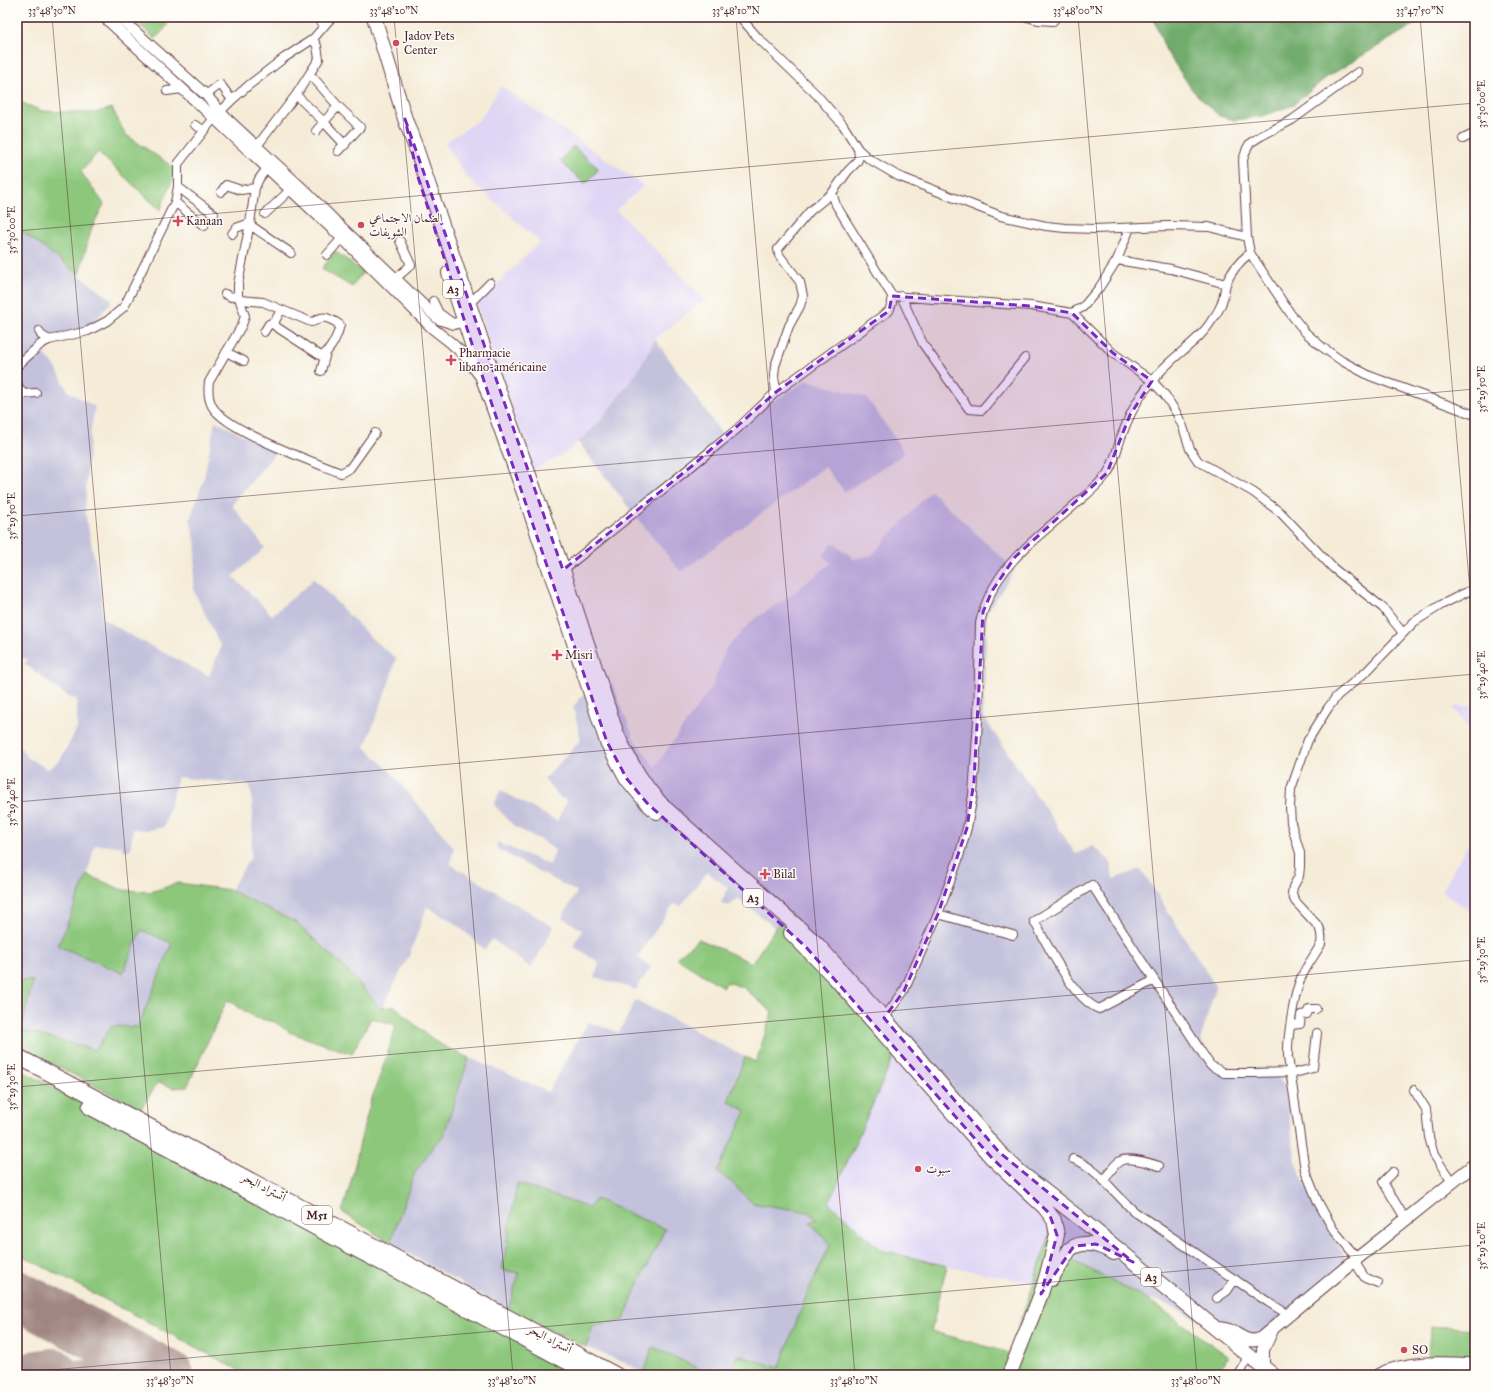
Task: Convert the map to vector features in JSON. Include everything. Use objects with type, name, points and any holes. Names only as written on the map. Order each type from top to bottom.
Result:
[{"type":"highway","name":"A3","points":[[374,17],[405,119],[563,570],[616,732],[627,755],[648,788],[664,807],[817,944],[884,1018],[1010,1163],[1268,1370]]},
{"type":"highway","name":"A3","points":[[405,119],[411,153],[459,323],[484,381],[528,504],[607,742],[623,773],[647,803],[806,947],[857,1003],[992,1158],[1049,1213],[1054,1220],[1057,1235],[1041,1294],[1009,1375]]},
{"type":"highway","name":"أتستراد البحر","points":[[17,1056],[616,1375]]},
{"type":"highway","name":"أتستراد البحر","points":[[17,1068],[592,1375]]},
{"type":"highway","points":[[1041,1294],[1064,1257],[1074,1246],[1096,1244],[1133,1262]]},
{"type":"main road","points":[[1216,1328],[1229,1331],[1245,1339],[1253,1340],[1261,1338],[1475,1164]]},
{"type":"main road","points":[[1268,1370],[1263,1350],[1273,1329]]},
{"type":"main road","points":[[1378,1375],[1402,1367],[1442,1364],[1475,1365]]},
{"type":"street","points":[[104,17],[182,89],[217,114],[257,146],[438,319],[459,323]]},
{"type":"street","points":[[119,17],[206,95],[217,114],[266,168],[342,238],[432,328],[463,354],[484,381]]},
{"type":"street","points":[[318,17],[324,26]]},
{"type":"street","points":[[17,366],[41,344],[49,340],[88,331],[107,321],[124,307],[175,202],[178,184],[178,164],[217,114],[284,58],[313,39],[332,17]]},
{"type":"street","points":[[740,17],[764,44],[816,94],[843,125],[858,149],[885,169],[918,184],[1001,216],[1021,221],[1065,228],[1130,228],[1168,226],[1209,228],[1246,237]]},
{"type":"street","points":[[1027,17],[1038,20],[1052,21],[1056,17]]},
{"type":"street","points":[[257,146],[296,95],[319,59],[317,46],[313,39]]},
{"type":"street","points":[[1358,72],[1292,120],[1250,143],[1247,148],[1243,160],[1246,237],[1250,253],[1290,313],[1305,332],[1322,347],[1342,361],[1370,376],[1475,415]]},
{"type":"street","points":[[310,74],[338,106],[360,127],[338,151]]},
{"type":"street","points":[[206,95],[221,85],[232,100]]},
{"type":"street","points":[[167,91],[182,89]]},
{"type":"street","points":[[296,95],[345,144]]},
{"type":"street","points":[[316,131],[338,106]]},
{"type":"street","points":[[195,125],[204,130]]},
{"type":"street","points":[[1463,139],[1475,133]]},
{"type":"street","points":[[776,392],[774,376],[776,361],[789,326],[800,306],[803,296],[800,282],[779,254],[778,249],[810,211],[832,193],[844,175],[858,159],[858,149]]},
{"type":"street","points":[[854,165],[870,159]]},
{"type":"street","points":[[266,168],[255,188],[250,224],[238,284],[239,298],[245,316],[242,325],[209,382],[208,392],[212,405],[221,417],[271,445],[341,473],[350,468],[375,433]]},
{"type":"street","points":[[178,184],[213,210]]},
{"type":"street","points":[[221,192],[226,186],[240,190],[255,188]]},
{"type":"street","points":[[265,214],[290,190]]},
{"type":"street","points":[[563,570],[736,430],[776,392],[888,311],[892,303],[892,296],[836,205],[832,193]]},
{"type":"street","points":[[175,202],[204,226]]},
{"type":"street","points":[[232,234],[236,228],[250,224]]},
{"type":"street","points":[[250,224],[291,253]]},
{"type":"street","points":[[1072,313],[1083,307],[1099,288],[1117,260],[1130,228]]},
{"type":"street","points":[[327,255],[342,238]]},
{"type":"street","points":[[396,279],[411,265],[400,241]]},
{"type":"street","points":[[884,1018],[904,991],[938,914],[963,846],[973,795],[978,721],[980,623],[992,591],[1004,571],[1015,558],[1035,538],[1056,522],[1095,487],[1107,473],[1114,460],[1130,415],[1141,396],[1168,363],[1201,334],[1210,323],[1221,307],[1226,284],[1239,262],[1250,253]]},
{"type":"street","points":[[1117,260],[1171,269],[1226,284]]},
{"type":"street","points":[[469,304],[490,282]]},
{"type":"street","points":[[225,294],[231,297],[262,302],[311,322],[315,322],[324,317],[340,325],[338,332],[326,353],[321,371]]},
{"type":"street","points":[[892,296],[1031,306],[1072,313],[1113,353],[1152,381],[1165,396],[1177,414],[1190,449],[1198,461],[1253,492],[1281,513],[1333,568],[1383,608],[1403,633]]},
{"type":"street","points":[[901,296],[923,344],[969,409],[982,410],[1025,358]]},
{"type":"street","points":[[433,301],[439,313],[459,323]]},
{"type":"street","points":[[280,310],[275,321],[275,326],[279,330],[298,340],[321,356],[326,353]]},
{"type":"street","points":[[264,332],[269,324],[275,321]]},
{"type":"street","points":[[39,331],[41,335],[49,340]]},
{"type":"street","points":[[226,352],[244,361]]},
{"type":"street","points":[[17,384],[23,394],[36,393]]},
{"type":"street","points":[[1378,1283],[1365,1278],[1356,1260],[1330,1224],[1318,1202],[1305,1170],[1287,1046],[1295,997],[1301,978],[1321,944],[1322,932],[1320,927],[1294,901],[1292,894],[1293,887],[1299,876],[1300,853],[1291,823],[1291,789],[1308,740],[1337,696],[1367,671],[1414,622],[1441,605],[1475,588]]},
{"type":"street","points":[[1154,980],[1098,1010],[1085,1001],[1067,978],[1034,921],[1092,885],[1210,1065],[1224,1073],[1291,1073],[1313,1068],[1317,1033]]},
{"type":"street","points":[[938,914],[1013,935]]},
{"type":"street","points":[[1291,1025],[1300,1024],[1301,1015],[1307,1014],[1309,1009],[1316,1009]]},
{"type":"street","points":[[1414,1090],[1426,1109],[1429,1136],[1434,1155],[1452,1182]]},
{"type":"street","points":[[1072,1159],[1079,1161],[1104,1181],[1135,1212],[1289,1315]]},
{"type":"street","points":[[1104,1181],[1119,1161],[1125,1159],[1146,1162],[1159,1166]]},
{"type":"street","points":[[1393,1172],[1383,1182],[1406,1220]]},
{"type":"street","points":[[1217,1298],[1227,1291],[1235,1279]]},
{"type":"street","points":[[1239,1375],[1248,1354]]},
{"type":"highlighted area","points":[[405,119],[563,570],[692,466],[776,392],[889,311],[892,296],[1031,306],[1072,313],[1113,353],[1152,381],[1130,415],[1107,473],[1015,557],[992,591],[983,612],[974,781],[967,828],[938,914],[904,991],[884,1018],[999,1152],[1133,1262],[1096,1244],[1074,1246],[1041,1294],[1057,1235],[1049,1213],[992,1158],[806,947],[647,803],[627,779],[607,742],[484,381],[418,177]]},
{"type":"shaded area","points":[[501,86],[644,186],[616,210],[705,300],[655,339],[639,369],[601,420],[566,453],[533,470],[493,357],[477,304],[540,242],[467,177],[445,143],[480,119]]},
{"type":"shaded area","points":[[17,228],[112,300],[90,328],[74,332],[40,350],[55,366],[68,391],[95,407],[87,470],[85,513],[101,589],[103,618],[128,634],[209,676],[221,647],[193,589],[196,545],[190,519],[204,478],[215,421],[276,452],[232,505],[265,548],[233,576],[272,615],[309,584],[313,578],[373,640],[396,658],[390,680],[365,747],[391,772],[454,848],[450,864],[554,927],[531,968],[492,939],[485,950],[455,923],[427,907],[409,956],[382,1008],[345,968],[297,923],[230,890],[251,857],[253,813],[250,785],[178,777],[164,827],[148,830],[133,829],[130,851],[122,850],[122,846],[95,845],[87,875],[58,946],[123,973],[141,930],[172,943],[138,1027],[112,1026],[95,1050],[20,1030],[32,981],[17,980],[17,743],[28,758],[48,769],[60,760],[77,729],[77,699],[71,698],[63,693],[25,664],[27,659],[17,656]]},
{"type":"shaded area","points":[[655,339],[722,434],[807,380],[867,398],[905,453],[845,492],[825,467],[681,572],[578,442],[601,420],[639,369]]},
{"type":"shaded area","points":[[931,491],[1015,570],[987,612],[983,716],[1076,854],[1093,846],[1110,861],[1113,879],[1141,869],[1216,987],[1200,1041],[1214,1061],[1228,1068],[1273,1068],[1285,1089],[1297,1167],[1319,1214],[1348,1262],[1257,1348],[1164,1303],[1146,1298],[1073,1261],[990,1128],[903,1039],[789,913],[775,928],[738,898],[729,906],[721,903],[728,888],[707,872],[681,906],[674,904],[637,957],[651,967],[636,990],[595,977],[599,962],[573,946],[582,930],[562,917],[577,892],[497,849],[497,842],[550,865],[555,850],[539,839],[515,827],[494,805],[500,790],[557,821],[567,801],[561,798],[544,779],[581,740],[573,707],[582,696],[613,685],[634,739],[655,767],[713,685],[726,648],[753,620],[787,598],[831,563],[823,556],[833,542],[854,559],[872,555]]},
{"type":"shaded area","points":[[1475,706],[1475,737],[1453,707]]},
{"type":"shaded area","points":[[1475,832],[1475,914],[1441,892]]},
{"type":"shaded area","points":[[636,1000],[745,1057],[728,1101],[746,1110],[717,1172],[731,1182],[752,1203],[808,1212],[817,1219],[810,1222],[830,1245],[805,1299],[779,1368],[738,1355],[728,1375],[713,1375],[653,1347],[643,1373],[630,1365],[586,1347],[593,1326],[624,1320],[633,1294],[641,1280],[596,1199],[589,1208],[517,1184],[502,1270],[519,1273],[508,1310],[390,1243],[414,1174],[434,1145],[443,1137],[469,1058],[548,1092],[588,1022],[619,1032]]},
{"type":"shaded area","points":[[903,1039],[990,1128],[1073,1261],[1050,1226],[1047,1243],[1033,1283],[947,1266],[881,1250],[829,1204],[898,1047]]},
{"type":"green space","points":[[131,17],[159,17],[168,25],[155,39]]},
{"type":"green space","points":[[1153,17],[1432,17],[1420,21],[1327,77],[1293,105],[1263,116],[1235,120],[1219,116],[1193,91],[1166,51]]},
{"type":"green space","points":[[20,102],[42,111],[95,113],[112,108],[125,134],[173,167],[176,172],[160,210],[98,152],[81,172],[104,204],[92,227],[79,274],[17,228],[17,112]]},
{"type":"green space","points":[[573,146],[599,169],[585,184],[560,161]]},
{"type":"green space","points":[[335,251],[363,272],[352,287],[322,269]]},
{"type":"green space","points":[[87,875],[123,890],[151,892],[178,883],[230,890],[297,923],[345,968],[381,1008],[395,1006],[429,1036],[447,1048],[469,1058],[443,1137],[434,1145],[414,1174],[390,1243],[342,1212],[367,1115],[390,1048],[396,1025],[371,1018],[352,1054],[289,1032],[275,1022],[256,1018],[227,1000],[187,1087],[174,1088],[158,1082],[141,1109],[17,1046],[17,980],[33,981],[21,1030],[95,1050],[112,1026],[138,1027],[172,943],[141,930],[123,973],[58,946]]},
{"type":"green space","points":[[790,912],[898,1047],[829,1203],[881,1250],[947,1266],[931,1331],[1010,1353],[1047,1243],[1050,1225],[1073,1261],[1146,1298],[1228,1356],[1218,1375],[728,1375],[738,1355],[779,1368],[805,1299],[830,1245],[810,1222],[817,1219],[808,1212],[752,1203],[731,1182],[717,1172],[746,1111],[728,1101],[745,1057],[756,1062],[772,1012],[744,988],[727,982],[723,987],[676,958],[699,939],[752,963],[775,928]]},
{"type":"green space","points":[[17,1068],[593,1375],[248,1375],[17,1253]]},
{"type":"green space","points":[[517,1183],[589,1208],[596,1199],[665,1229],[638,1285],[624,1320],[593,1326],[586,1347],[508,1310],[519,1273],[502,1270]]},
{"type":"green space","points":[[1430,1326],[1475,1329],[1475,1375],[1413,1375],[1413,1371],[1428,1363]]},
{"type":"green space","points":[[653,1347],[713,1375],[646,1375],[643,1373]]},
{"type":"taxiway","points":[[53,1373],[148,1364]]},
{"type":"runway","points":[[17,1295],[169,1375]]},
{"type":"runway","points":[[38,1375],[53,1373]]},
{"type":"place","name":"Jadov Pets Center","points":[[396,43]]},
{"type":"place","name":"Kanaan","points":[[178,221]]},
{"type":"place","name":"الضمان الاجتماعي الشويفات","points":[[361,225]]},
{"type":"place","name":"Pharmacie libano-américaine","points":[[451,360]]},
{"type":"place","name":"Misri","points":[[557,655]]},
{"type":"place","name":"Bilal","points":[[765,874]]},
{"type":"place","name":"سبوت","points":[[918,1169]]},
{"type":"place","name":"SO","points":[[1404,1350]]}]
